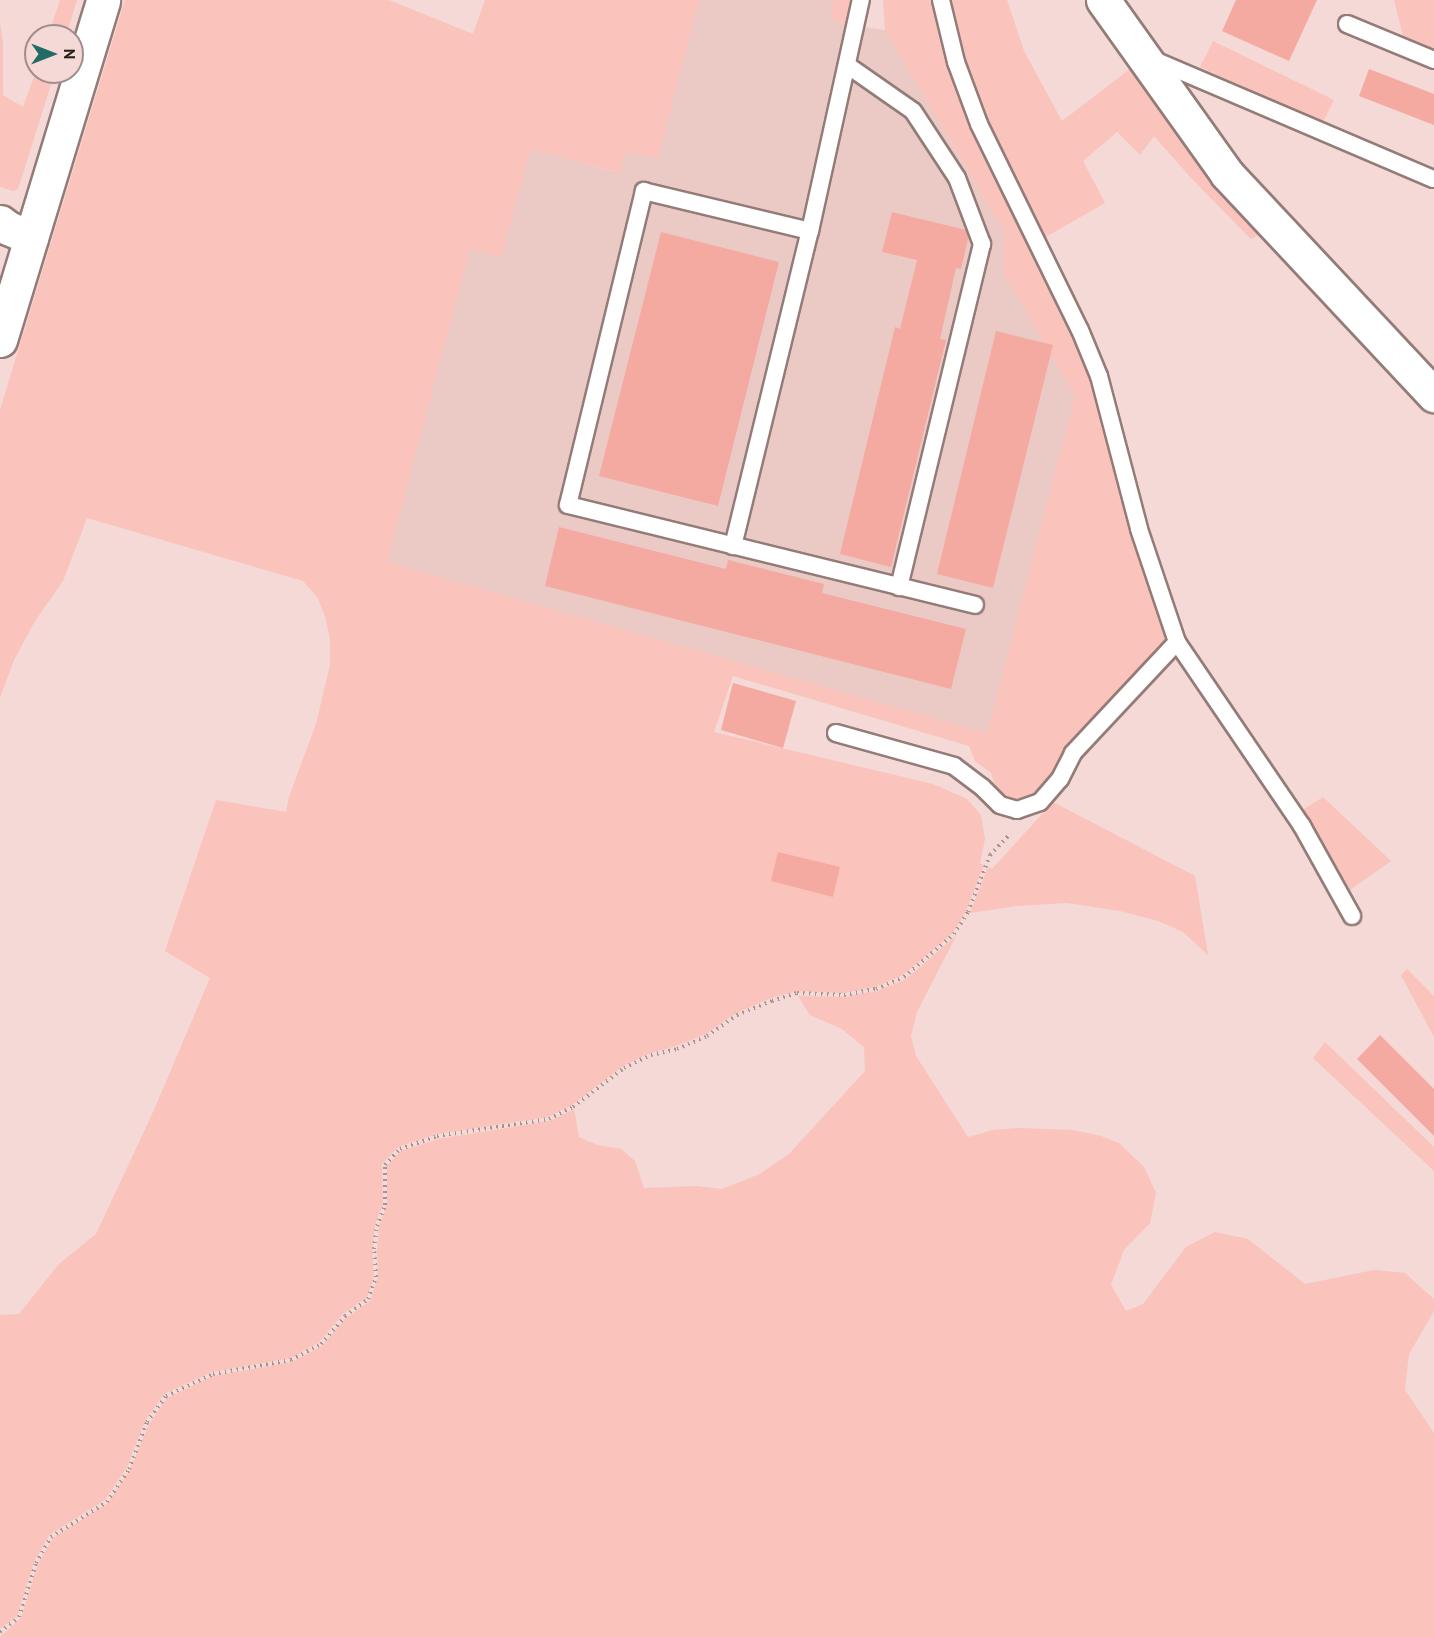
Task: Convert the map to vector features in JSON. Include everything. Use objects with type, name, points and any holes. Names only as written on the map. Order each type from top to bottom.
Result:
[{"type":"street","points":[[0,340],[103,0]]},
{"type":"street","points":[[1103,0],[1227,174],[1434,395]]},
{"type":"street","points":[[0,222],[8,228],[31,237]]},
{"type":"lane","points":[[734,546],[810,231],[861,0]]},
{"type":"lane","points":[[940,0],[956,62],[979,124],[1099,376],[1139,529],[1177,642],[1302,826],[1352,916]]},
{"type":"lane","points":[[1347,24],[1434,60]]},
{"type":"lane","points":[[1143,55],[1434,179]]},
{"type":"lane","points":[[847,65],[913,111],[957,178],[982,244],[899,587]]},
{"type":"lane","points":[[810,231],[644,191],[568,506],[975,605]]},
{"type":"lane","points":[[836,733],[954,766],[982,786],[1000,805],[1017,810],[1040,802],[1060,779],[1073,753],[1177,642]]},
{"type":"path","points":[[0,1632],[19,1617],[36,1563],[51,1537],[107,1502],[129,1468],[147,1422],[166,1396],[213,1374],[291,1360],[321,1344],[345,1316],[368,1299],[376,1277],[374,1249],[385,1205],[385,1165],[400,1149],[437,1136],[549,1119],[573,1107],[624,1068],[651,1055],[677,1049],[707,1036],[737,1015],[772,1001],[797,993],[844,995],[876,989],[904,977],[954,934],[968,912],[990,855],[1040,802]]},
{"type":"shaded area","points":[[60,0],[77,0],[70,24],[52,24]]},
{"type":"shaded area","points":[[125,0],[389,0],[473,34],[485,0],[699,0],[658,158],[625,152],[620,173],[531,149],[501,257],[470,249],[387,562],[987,733],[1075,396],[1004,274],[1004,231],[885,30],[883,0],[933,0],[939,35],[968,120],[1086,366],[1102,414],[1127,519],[1165,620],[1167,635],[1164,645],[1055,775],[1033,797],[1018,802],[1005,799],[997,791],[991,773],[975,761],[969,746],[733,676],[714,732],[933,784],[967,799],[981,815],[985,839],[980,863],[984,865],[966,911],[953,933],[903,975],[875,987],[844,993],[797,991],[771,998],[736,1013],[706,1034],[650,1053],[623,1066],[572,1105],[548,1117],[437,1134],[398,1147],[382,1164],[383,1204],[375,1225],[372,1249],[374,1277],[367,1297],[343,1314],[319,1342],[291,1358],[212,1372],[164,1394],[145,1421],[127,1467],[105,1500],[49,1535],[34,1562],[17,1616],[0,1629],[0,1315],[19,1314],[59,1264],[96,1234],[154,1110],[210,978],[165,951],[216,800],[286,812],[289,797],[316,724],[330,665],[330,638],[325,617],[318,598],[303,581],[87,518],[63,581],[35,621],[14,660],[0,698],[0,410]]},
{"type":"shaded area","points":[[699,0],[833,0],[830,18],[847,25],[885,30],[1004,231],[1004,274],[1075,396],[987,733],[387,562],[470,248],[501,257],[531,149],[619,173],[625,152],[658,157]]},
{"type":"shaded area","points":[[833,0],[851,0],[847,25],[830,18]]},
{"type":"shaded area","points":[[950,0],[1007,0],[1024,51],[1062,121],[1134,66],[1434,409],[1434,416],[1260,234],[1251,239],[1192,179],[1154,136],[1140,155],[1117,132],[1083,161],[1105,203],[1044,238],[978,103],[962,55]]},
{"type":"shaded area","points":[[1394,0],[1434,0],[1434,51],[1404,40]]},
{"type":"shaded area","points":[[0,22],[3,44],[3,95],[23,107],[31,84],[51,84],[18,189],[13,191],[0,187]]},
{"type":"shaded area","points":[[1213,41],[1334,100],[1321,126],[1200,67]]},
{"type":"shaded area","points":[[1323,797],[1391,861],[1350,890],[1301,811]]},
{"type":"shaded area","points":[[1053,802],[1195,876],[1208,955],[1183,932],[1158,921],[1120,911],[1067,903],[1017,906],[970,913],[988,867],[992,869]]},
{"type":"shaded area","points":[[956,936],[917,1012],[911,1036],[916,1056],[968,1137],[993,1130],[1019,1128],[1073,1130],[1101,1136],[1119,1143],[1144,1167],[1156,1193],[1150,1223],[1124,1250],[1111,1285],[1126,1311],[1143,1304],[1186,1247],[1215,1232],[1248,1239],[1305,1284],[1374,1270],[1405,1273],[1434,1299],[1434,1311],[1409,1354],[1405,1390],[1434,1433],[1434,1637],[0,1637],[21,1618],[38,1564],[53,1538],[108,1503],[130,1470],[149,1424],[167,1398],[213,1376],[292,1362],[322,1346],[346,1318],[370,1301],[378,1277],[377,1249],[379,1226],[387,1205],[387,1166],[401,1151],[438,1139],[550,1121],[574,1109],[579,1137],[597,1145],[621,1149],[635,1161],[644,1188],[696,1186],[722,1189],[760,1174],[789,1154],[865,1071],[864,1047],[842,1029],[810,1015],[798,996],[844,997],[877,991],[906,979]]},
{"type":"shaded area","points":[[1407,969],[1434,996],[1434,1037],[1401,975]]},
{"type":"shaded area","points":[[1325,1042],[1434,1147],[1434,1171],[1313,1058]]},
{"type":"building","points":[[1236,0],[1317,0],[1289,61],[1222,31]]},
{"type":"building","points":[[1369,69],[1434,94],[1434,125],[1359,96]]},
{"type":"building","points":[[892,212],[970,231],[961,269],[956,268],[940,339],[946,340],[891,567],[840,554],[895,327],[900,329],[917,260],[882,252]]},
{"type":"building","points":[[661,232],[779,262],[718,506],[599,476]]},
{"type":"building","points":[[996,331],[1053,345],[993,588],[937,574]]},
{"type":"building","points":[[559,527],[726,569],[728,560],[824,584],[822,593],[966,629],[951,689],[545,586]]},
{"type":"building","points":[[733,683],[796,701],[783,748],[721,730]]},
{"type":"building","points":[[778,852],[840,867],[833,897],[771,881]]},
{"type":"building","points":[[1380,1035],[1434,1089],[1434,1136],[1357,1059]]}]
